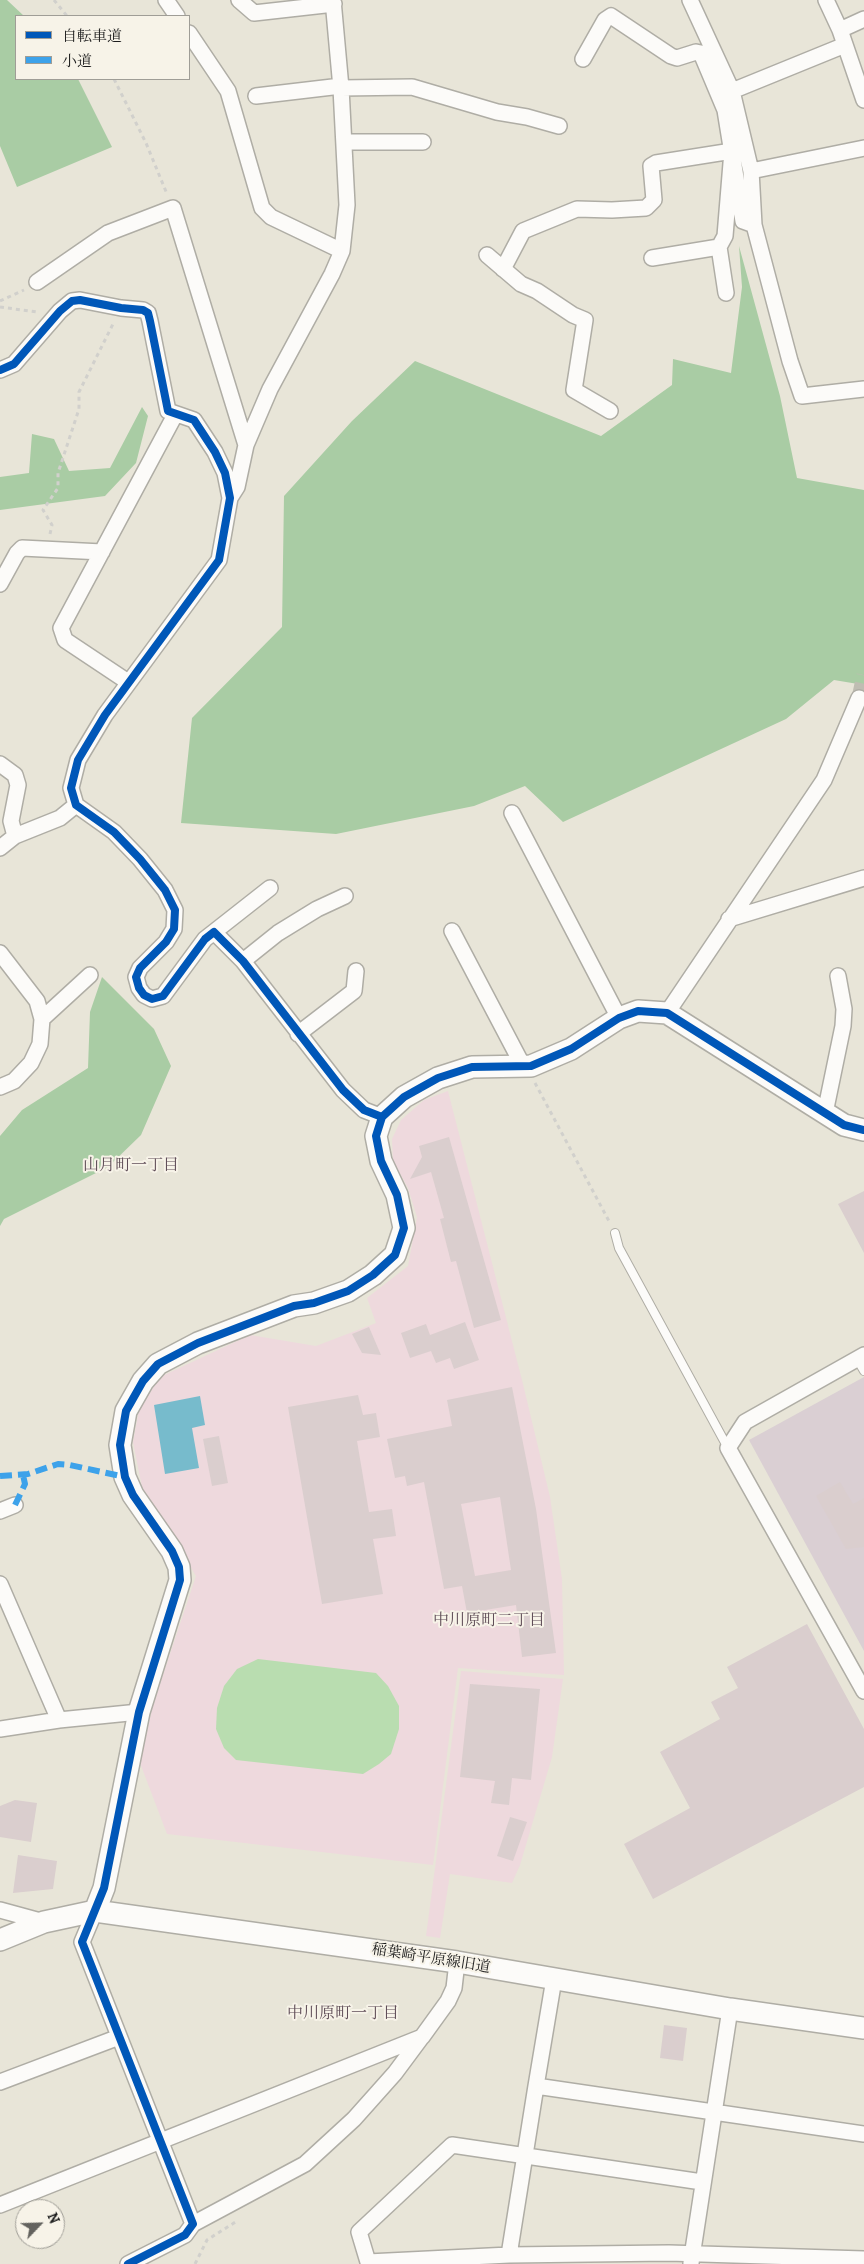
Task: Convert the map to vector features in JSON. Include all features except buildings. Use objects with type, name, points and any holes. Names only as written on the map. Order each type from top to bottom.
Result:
[{"type":"street","points":[[166,0],[176,15]]},
{"type":"street","points":[[230,498],[237,487],[246,445],[270,389],[332,274],[342,251],[347,205],[341,87],[334,2],[254,13],[238,0]]},
{"type":"street","points":[[826,0],[840,30],[864,100]]},
{"type":"street","points":[[693,1],[732,91],[751,171],[754,225],[790,361],[802,396],[864,390]]},
{"type":"street","points":[[583,58],[605,20],[611,16],[671,56],[677,58],[696,52],[701,53],[725,110],[743,221],[754,225]]},
{"type":"street","points":[[840,30],[864,20]]},
{"type":"street","points":[[190,34],[228,90],[262,208],[271,217],[342,251]]},
{"type":"street","points":[[732,91],[845,45]]},
{"type":"street","points":[[256,96],[341,87],[412,86],[496,112],[527,117],[559,126]]},
{"type":"street","points":[[344,142],[423,142]]},
{"type":"street","points":[[751,171],[864,148]]},
{"type":"street","points":[[726,293],[719,248],[726,236],[732,151]]},
{"type":"street","points":[[503,269],[523,231],[577,208],[612,210],[646,208],[654,200],[651,166],[656,163],[732,151]]},
{"type":"street","points":[[37,282],[108,233],[173,208],[246,445]]},
{"type":"street","points":[[652,258],[719,248]]},
{"type":"street","points":[[487,255],[520,284],[537,291],[573,315],[585,320],[574,390],[610,411]]},
{"type":"street","points":[[0,370],[14,364],[60,311],[72,301],[80,300],[143,310],[148,313],[168,411],[194,420],[206,437],[225,473],[230,498],[219,560],[105,715],[78,760],[71,788],[76,805],[114,832],[140,859],[165,890],[175,910],[174,929],[166,942],[140,968],[136,977],[139,988],[152,999],[163,996],[205,939],[270,888]]},
{"type":"street","points":[[128,682],[65,640],[61,628],[175,415]]},
{"type":"street","points":[[0,584],[17,553],[22,548],[102,552]]},
{"type":"street","points":[[667,1013],[824,780],[859,698]]},
{"type":"street","points":[[0,764],[15,775],[18,785],[11,821],[14,836]]},
{"type":"street","points":[[0,848],[14,836],[60,818],[76,805]]},
{"type":"street","points":[[512,813],[619,1018]]},
{"type":"street","points":[[729,919],[864,878]]},
{"type":"street","points":[[243,961],[278,932],[317,909],[345,896]]},
{"type":"street","points":[[452,931],[524,1066]]},
{"type":"street","points":[[214,932],[243,961],[343,1090],[364,1110],[382,1117]]},
{"type":"street","points":[[0,953],[32,993],[37,1001],[42,1019],[40,1044],[31,1063],[14,1081],[0,1087]]},
{"type":"street","points":[[298,1034],[354,990],[356,971]]},
{"type":"street","points":[[42,1019],[90,974]]},
{"type":"street","points":[[825,1113],[843,1026],[844,1009],[838,976]]},
{"type":"street","points":[[193,2224],[82,1942],[104,1888],[139,1712],[180,1580],[179,1567],[172,1551],[133,1495],[125,1477],[120,1445],[126,1411],[143,1381],[158,1364],[198,1343],[294,1306],[348,1291],[373,1275],[395,1255],[404,1228],[397,1195],[381,1161],[376,1136],[382,1117],[404,1097],[438,1078],[472,1067],[531,1066],[571,1048],[619,1018],[638,1011],[667,1013],[844,1126],[864,1130]]},
{"type":"street","points":[[862,1362],[745,1422],[728,1448],[864,1691]]},
{"type":"street","points":[[0,1511],[16,1505]]},
{"type":"street","points":[[0,1584],[59,1720]]},
{"type":"street","points":[[0,1729],[59,1720],[139,1712]]},
{"type":"street","points":[[0,1910],[44,1922]]},
{"type":"street","name":"稲葉崎平原線旧道","points":[[0,1940],[44,1922],[95,1911],[457,1962],[554,1980],[864,2028]]},
{"type":"street","points":[[128,2264],[184,2234],[193,2224],[305,2164],[354,2119],[395,2073],[448,2001],[454,1988],[457,1962]]},
{"type":"street","points":[[509,2255],[554,1980]]},
{"type":"street","points":[[692,2259],[702,2182],[730,2008]]},
{"type":"street","points":[[0,2082],[119,2036]]},
{"type":"street","points":[[0,2205],[422,2037]]},
{"type":"street","points":[[536,2086],[864,2134]]},
{"type":"street","points":[[702,2182],[452,2145],[360,2232],[368,2262],[509,2255],[692,2259],[864,2259]]},
{"type":"lane","points":[[615,1233],[619,1248],[728,1448]]},
{"type":"path","points":[[54,0],[66,15]]},
{"type":"path","points":[[114,80],[146,143],[173,208]]},
{"type":"path","points":[[0,301],[37,282]]},
{"type":"path","points":[[0,307],[26,311],[60,311]]},
{"type":"path","points":[[48,549],[52,525],[43,510],[58,488],[58,473],[79,409],[79,392],[121,308]]},
{"type":"path","points":[[524,1066],[615,1233]]},
{"type":"path","points":[[195,2264],[208,2240],[237,2222],[240,2210],[238,2199]]},
{"type":"shaded area","points":[[448,1091],[550,1497],[562,1579],[564,1675],[458,1668],[433,1865],[167,1834],[140,1763],[152,1708],[196,1576],[142,1487],[133,1442],[139,1410],[160,1377],[250,1335],[316,1346],[376,1323],[367,1298],[408,1266],[417,1217],[408,1188],[393,1161],[392,1139],[401,1120],[424,1100]]},
{"type":"shaded area","points":[[864,1377],[864,1651],[749,1440]]},
{"type":"shaded area","points":[[461,1671],[563,1679],[552,1757],[520,1865],[512,1883],[450,1874],[440,1938],[426,1936]]},
{"type":"green space","points":[[0,0],[7,0],[23,15],[15,15],[15,80],[78,80],[112,147],[17,187],[0,146]]},
{"type":"green space","points":[[739,246],[780,396],[797,478],[864,490],[864,685],[834,680],[786,719],[563,822],[525,786],[474,806],[336,834],[181,823],[192,718],[282,627],[284,496],[352,421],[415,361],[601,436],[672,385],[673,359],[731,373],[742,287]]},
{"type":"green space","points":[[142,407],[148,416],[136,463],[105,496],[0,510],[0,477],[29,473],[32,434],[54,439],[69,471],[110,468]]},
{"type":"green space","points":[[102,977],[154,1029],[171,1066],[141,1135],[108,1167],[4,1219],[0,1226],[0,1136],[22,1110],[88,1068],[90,1012]]},
{"type":"green space","points":[[258,1659],[376,1673],[388,1686],[399,1706],[399,1729],[391,1754],[363,1774],[236,1760],[224,1748],[216,1729],[217,1708],[224,1686],[237,1669]]},
{"type":"water","points":[[200,1396],[205,1425],[192,1428],[199,1468],[165,1474],[154,1405]]},
{"type":"tunnel","points":[[859,698],[864,675]]},
{"type":"marked path","points":[[0,1476],[28,1474],[58,1464],[125,1477]]},
{"type":"marked path","points":[[15,1505],[25,1484],[23,1475]]},
{"type":"cycle path","points":[[0,370],[14,364],[60,311],[72,301],[80,300],[143,310],[148,313],[168,411],[194,420],[215,452],[225,473],[230,498],[219,560],[105,715],[78,760],[71,788],[76,805],[114,832],[140,859],[165,890],[175,910],[174,929],[166,942],[140,968],[136,977],[139,988],[144,995],[152,999],[163,996],[205,939],[214,932],[243,961],[343,1090],[364,1110],[382,1117]]},
{"type":"cycle path","points":[[128,2264],[185,2235],[193,2224],[82,1942],[104,1888],[139,1712],[180,1580],[179,1567],[172,1551],[133,1495],[125,1477],[120,1445],[126,1411],[143,1381],[158,1364],[198,1343],[294,1306],[314,1303],[348,1291],[373,1275],[395,1255],[404,1228],[397,1195],[381,1161],[376,1136],[382,1117],[404,1097],[438,1078],[472,1067],[531,1066],[571,1049],[619,1018],[638,1011],[667,1013],[844,1125],[864,1130]]},
{"type":"district","name":"山月町一丁目","points":[[131,1166]]},
{"type":"district","name":"中川原町二丁目","points":[[489,1621]]},
{"type":"district","name":"中川原町一丁目","points":[[343,2014]]}]
